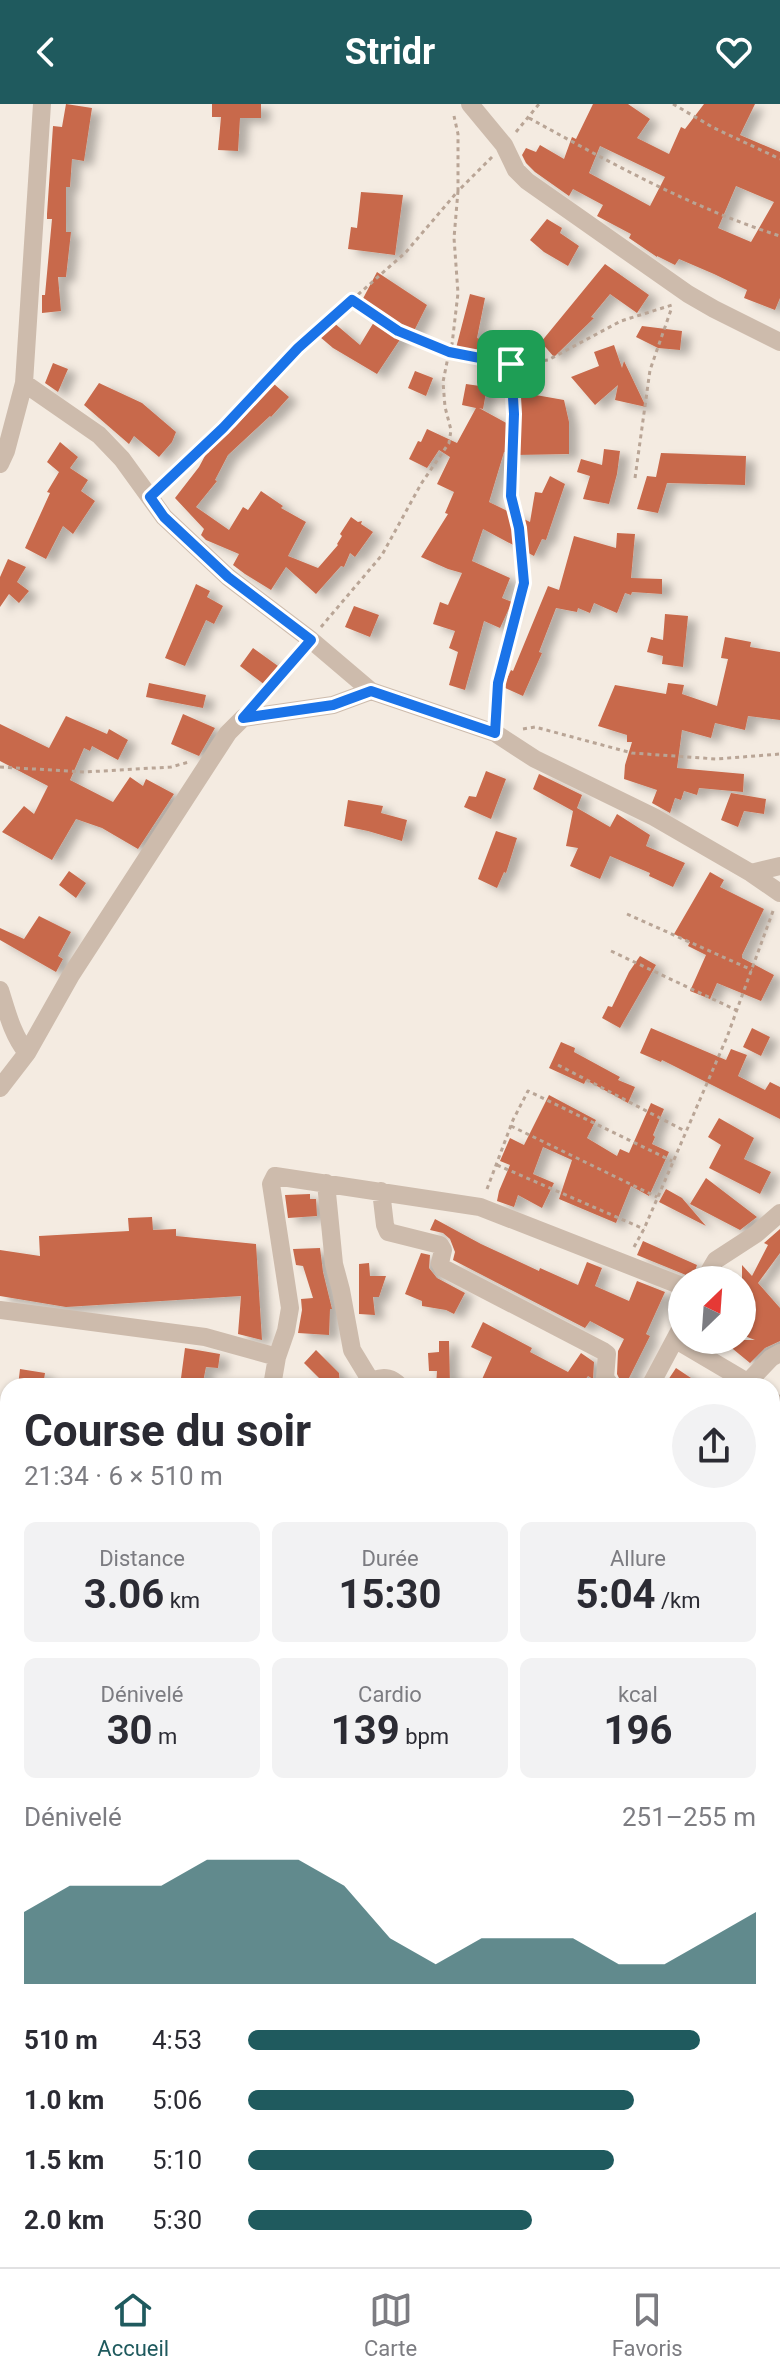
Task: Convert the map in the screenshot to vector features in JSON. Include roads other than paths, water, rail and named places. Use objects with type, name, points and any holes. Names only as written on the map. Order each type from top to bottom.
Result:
[{"type":"street","points":[[0,464],[24,383],[42,104]]},
{"type":"street","points":[[470,104],[504,145],[516,170],[527,181],[681,299],[714,309],[780,342]]},
{"type":"street","points":[[24,383],[99,435],[122,459],[164,517],[228,577],[311,640],[371,691],[495,733],[535,759],[654,817],[780,893]]},
{"type":"street","points":[[0,1088],[27,1053],[71,975],[228,733],[243,718],[333,705],[371,691]]},
{"type":"street","points":[[751,873],[780,866]]},
{"type":"street","points":[[0,990],[5,1029],[27,1053]]},
{"type":"street","points":[[273,1378],[290,1308],[271,1184],[275,1176],[480,1207],[668,1281]]},
{"type":"street","points":[[326,1183],[334,1264],[352,1350],[369,1378]]},
{"type":"street","points":[[381,1191],[388,1232],[440,1245],[443,1268],[603,1351],[607,1354],[605,1378]]},
{"type":"street","points":[[712,1266],[716,1260],[756,1234],[780,1213]]},
{"type":"street","points":[[0,1310],[205,1337],[277,1357]]},
{"type":"street","points":[[654,1378],[668,1353]]},
{"type":"street","points":[[756,1378],[771,1358],[780,1353]]},
{"type":"street","points":[[709,1354],[743,1378]]}]
